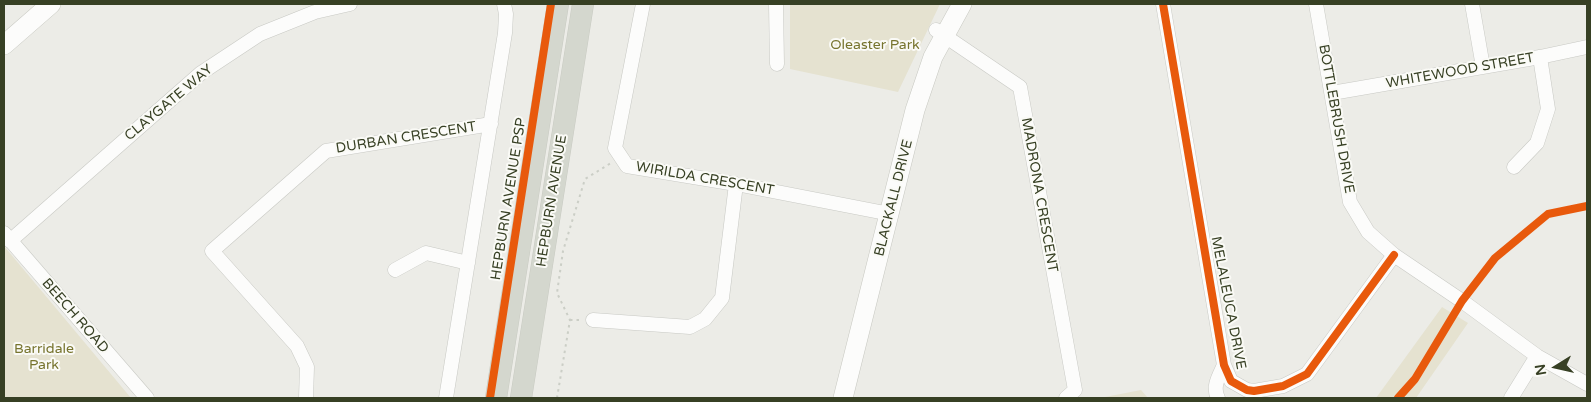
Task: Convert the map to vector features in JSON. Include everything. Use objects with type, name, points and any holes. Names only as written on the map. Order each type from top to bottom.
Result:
[{"type":"main road","points":[[4,31],[36,4]]},
{"type":"main road","points":[[4,45],[51,4]]},
{"type":"main road","name":"HEPBURN AVENUE","points":[[496,398],[558,4]]},
{"type":"main road","name":"HEPBURN AVENUE","points":[[521,398],[583,4]]},
{"type":"main road","name":"BLACKALL DRIVE","points":[[940,33],[951,4]]},
{"type":"main road","name":"BLACKALL DRIVE","points":[[843,398],[885,214],[908,101],[918,71],[940,33],[962,4]]},
{"type":"main road","name":"BLACKALL DRIVE","points":[[833,398],[885,214]]},
{"type":"street","name":"CLAYGATE WAY","points":[[7,237],[201,73],[260,34],[315,12],[350,4]]},
{"type":"street","points":[[446,398],[505,33],[506,14],[504,4]]},
{"type":"street","name":"WIRILDA CRESCENT","points":[[643,4],[615,148],[627,166],[736,184],[885,214]]},
{"type":"street","points":[[773,4],[778,64]]},
{"type":"street","name":"MELALEUCA DRIVE","points":[[1162,4],[1224,365],[1230,381],[1242,394],[1283,386],[1307,374],[1394,255]]},
{"type":"street","name":"BOTTLEBRUSH DRIVE","points":[[1316,4],[1350,202],[1368,232],[1394,255],[1462,301],[1537,356],[1587,384]]},
{"type":"street","points":[[1472,4],[1483,67]]},
{"type":"street","name":"MADRONA CRESCENT","points":[[940,33],[1020,87],[1075,390],[1066,398]]},
{"type":"street","name":"WHITEWOOD STREET","points":[[1332,93],[1587,47]]},
{"type":"street","points":[[1514,167],[1537,144],[1548,109],[1540,57]]},
{"type":"street","name":"DURBAN CRESCENT","points":[[306,398],[307,367],[298,346],[212,251],[326,151],[491,124]]},
{"type":"street","points":[[593,320],[690,327],[705,319],[722,298],[736,184]]},
{"type":"street","name":"BEECH ROAD","points":[[7,237],[146,398]]},
{"type":"street","points":[[395,270],[426,253],[468,263]]},
{"type":"street","points":[[1511,398],[1537,356]]},
{"type":"street","name":"MELALEUCA DRIVE","points":[[1218,398],[1215,385],[1224,365]]},
{"type":"path","points":[[558,398],[570,320],[558,293],[564,251],[586,179],[621,156]]},
{"type":"green space","name":"Oleaster Park","points":[[790,4],[940,4],[898,92],[790,69]]},
{"type":"green space","name":"Barridale Park","points":[[4,246],[131,398],[4,398]]},
{"type":"green space","points":[[1442,307],[1468,323],[1416,398],[1376,398]]},
{"type":"green space","points":[[1141,390],[1148,398],[1100,398]]},
{"type":"cycle path","name":"HEPBURN AVENUE PSP","points":[[490,398],[551,4]]},
{"type":"cycle path","points":[[1163,4],[1224,365],[1231,381],[1247,390],[1254,391],[1283,386],[1307,374],[1394,255]]},
{"type":"cycle path","points":[[1398,398],[1415,379],[1462,301],[1495,258],[1548,214],[1587,206]]}]
